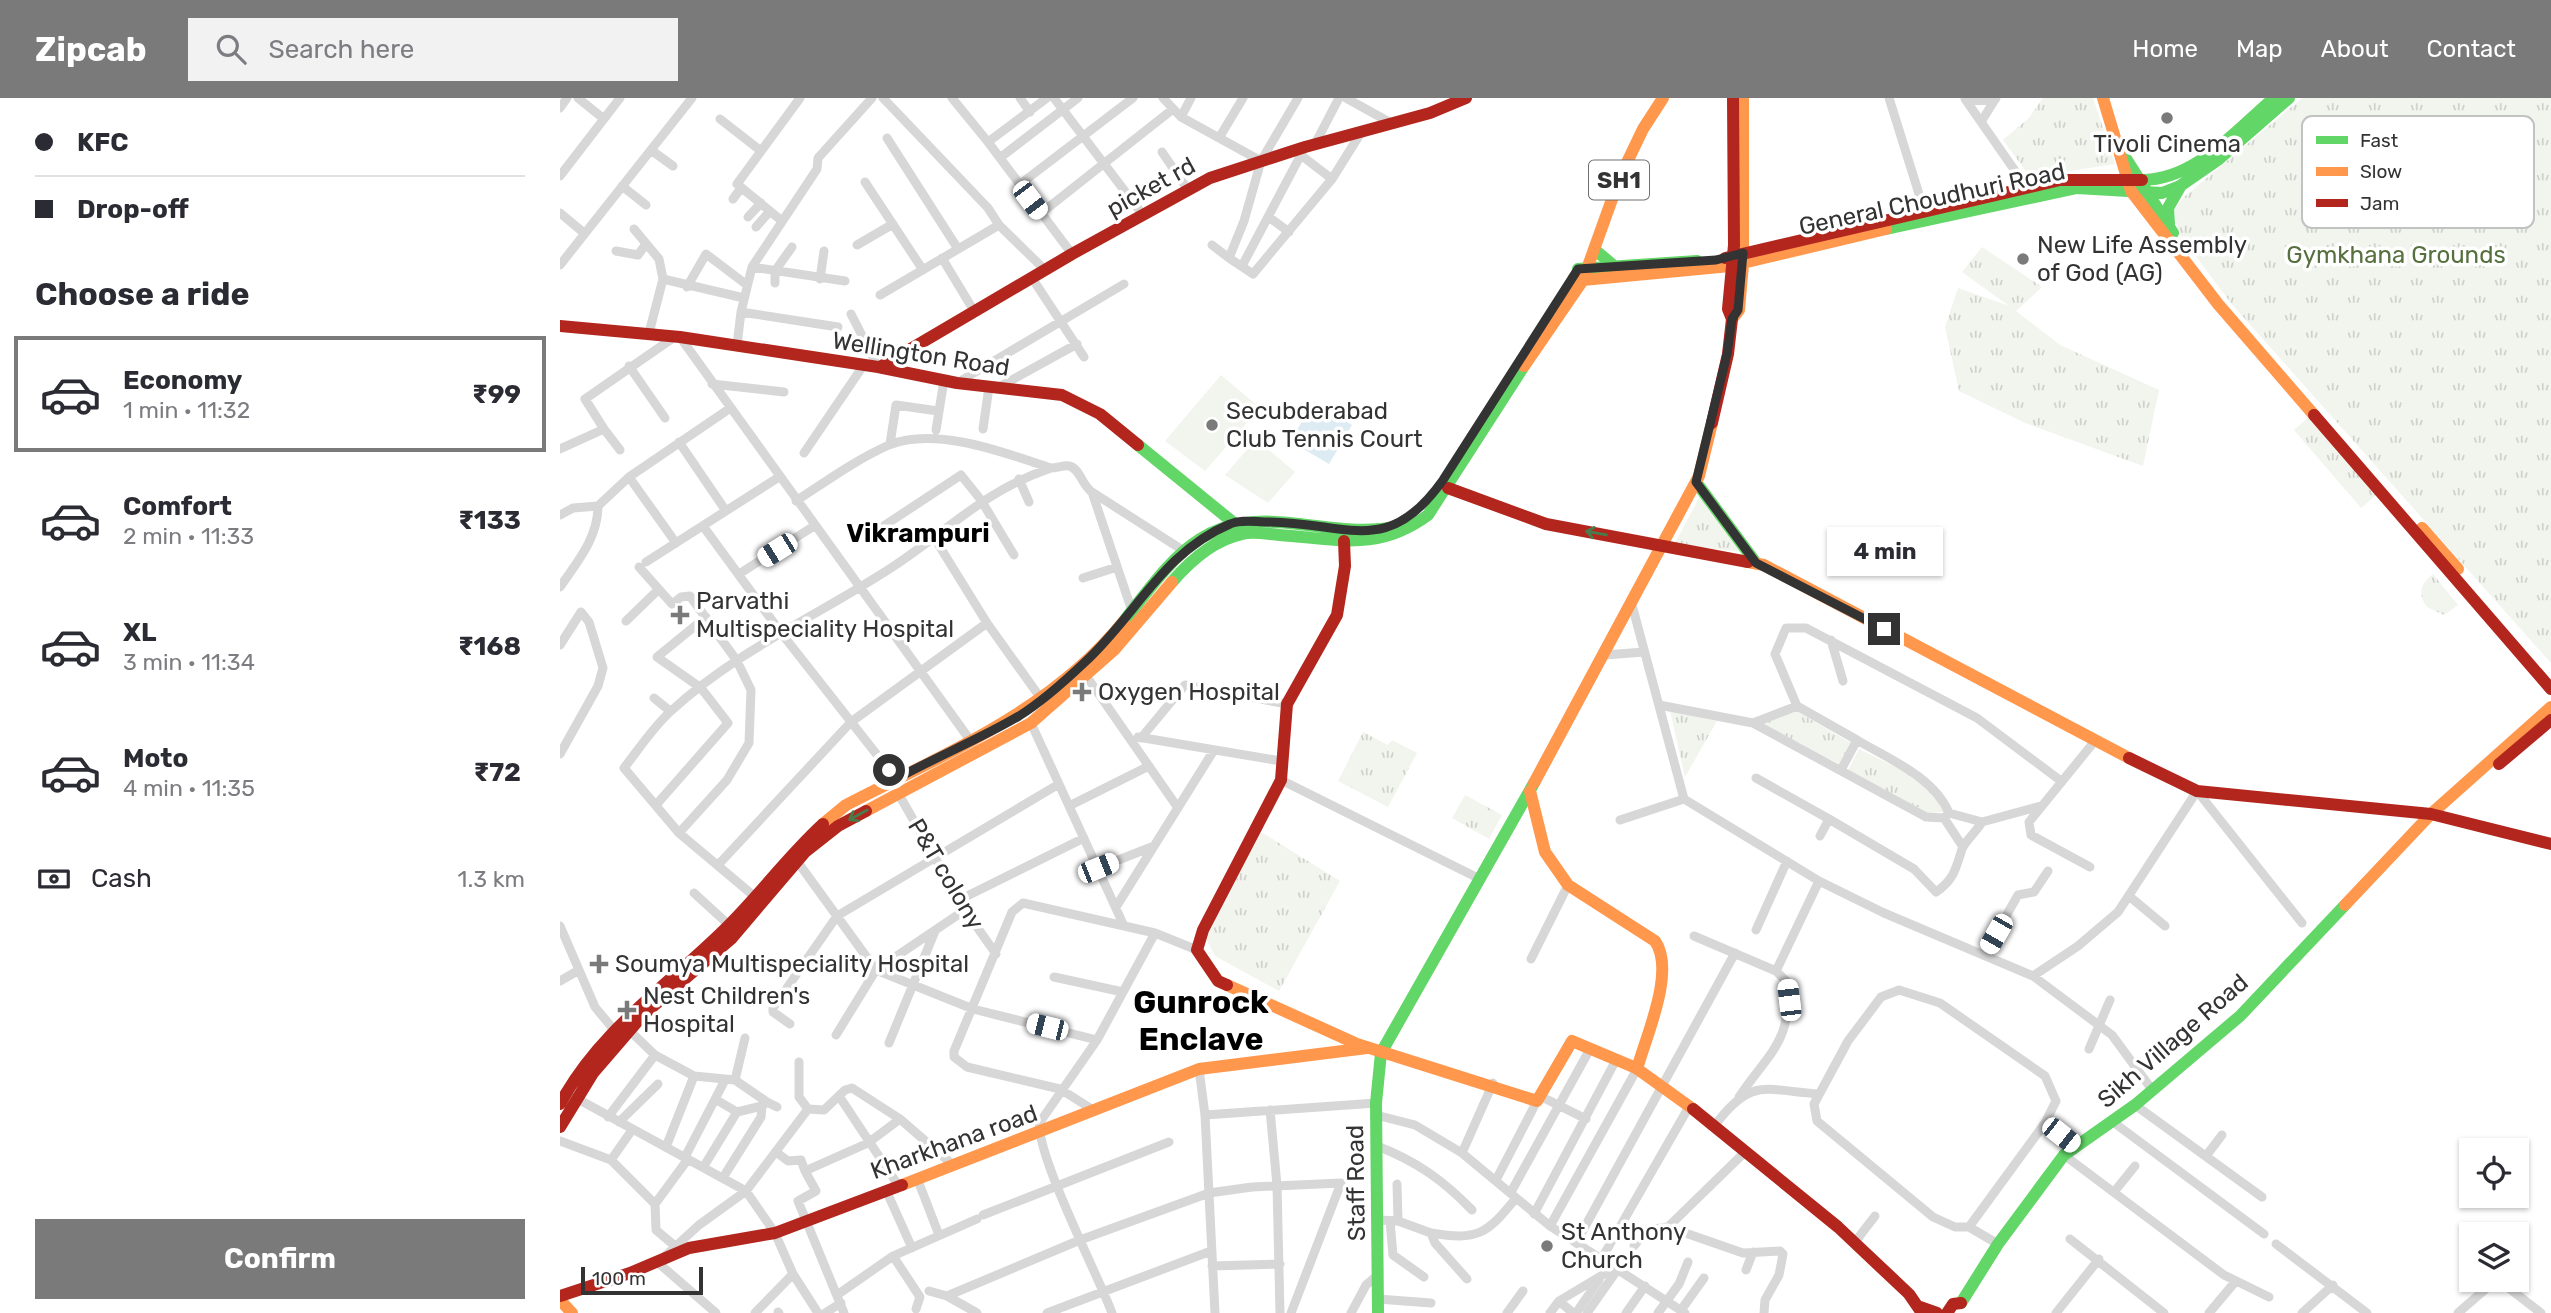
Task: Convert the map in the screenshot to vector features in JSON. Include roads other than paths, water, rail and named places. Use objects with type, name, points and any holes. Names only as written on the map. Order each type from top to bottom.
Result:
[{"type":"main road","name":"SH1","points":[[560,1104],[567,1089],[614,1030],[666,979],[727,932],[790,854],[824,821],[846,805],[1042,700],[1106,641],[1173,560],[1184,551],[1236,522],[1291,522],[1369,531],[1385,530],[1412,516],[1427,503],[1581,274],[1613,169],[1653,98]]},
{"type":"main road","name":"SH1","points":[[560,1127],[567,1089],[593,1073],[663,995],[797,861],[838,826],[1031,723],[1087,677],[1122,641],[1185,567],[1222,540],[1244,533],[1373,541],[1405,532],[1428,515],[1448,488],[1595,250],[1620,177],[1643,129],[1663,98]]},
{"type":"main road","points":[[1733,98],[1738,259]]},
{"type":"main road","points":[[1381,1053],[1530,791],[1696,482],[1727,354],[1732,319],[1728,309],[1738,259],[1743,98]]},
{"type":"main road","points":[[2103,98],[2120,163],[2218,304],[2551,689]]},
{"type":"main road","points":[[2111,98],[2134,185]]},
{"type":"main road","name":"General Choudhuri Road","points":[[1738,259],[2077,188],[2134,185],[2163,180],[2197,163],[2274,98]]},
{"type":"main road","name":"General Choudhuri Road","points":[[2134,185],[2162,193],[2180,187],[2219,159],[2289,98]]},
{"type":"main road","name":"picket rd","points":[[879,367],[1072,254],[1210,178],[1430,113],[1463,99]]},
{"type":"main road","points":[[2111,179],[2120,163]]},
{"type":"main road","points":[[1581,274],[1738,259],[1924,211],[2060,180],[2111,179],[2134,185]]},
{"type":"main road","points":[[2170,228],[2168,208],[2180,187]]},
{"type":"main road","points":[[2153,212],[2170,228],[2227,306],[2551,679]]},
{"type":"main road","points":[[1595,250],[1602,259],[1613,265]]},
{"type":"main road","points":[[1581,274],[1613,265],[1738,259]]},
{"type":"main road","name":"Wellington Road","points":[[560,326],[649,333],[737,345],[879,367],[951,382],[1062,396],[1100,414],[1236,522],[1244,533]]},
{"type":"main road","points":[[1696,482],[1756,563]]},
{"type":"main road","points":[[1448,488],[1546,524],[1756,563],[2094,742],[2197,791],[2432,817],[2515,833],[2551,844]]},
{"type":"main road","points":[[1344,541],[1345,566],[1337,615],[1287,704],[1280,780],[1212,911],[1198,950],[1219,981],[1367,1048],[1539,1098],[1572,1041],[1637,1069],[1690,1105],[1855,1242],[1900,1282],[1921,1310],[1937,1313]]},
{"type":"main road","name":"Sikh Village Road","points":[[1961,1308],[1998,1244],[2064,1155],[2153,1091],[2240,1016],[2432,817],[2551,707]]},
{"type":"main road","name":"Sikh Village Road","points":[[2432,817],[2551,720]]},
{"type":"main road","points":[[1530,791],[1545,852],[1568,885],[1654,941],[1661,950],[1664,959],[1659,986],[1637,1069]]},
{"type":"main road","name":"Kharkhana road","points":[[560,1298],[689,1248],[775,1233],[807,1222],[892,1187],[1096,1112],[1199,1069],[1367,1048]]},
{"type":"main road","name":"Staff Road","points":[[1378,1313],[1378,1275],[1389,1221],[1377,1146],[1376,1109],[1381,1053]]},
{"type":"main road","points":[[560,1298],[572,1313]]},
{"type":"main road","points":[[1947,1313],[1953,1304],[1961,1308]]},
{"type":"street","points":[[560,108],[567,98]]},
{"type":"street","points":[[578,98],[604,119]]},
{"type":"street","points":[[560,176],[620,98]]},
{"type":"street","points":[[560,265],[692,98]]},
{"type":"street","points":[[782,221],[741,188],[738,181],[800,98]]},
{"type":"street","points":[[737,345],[751,267],[817,169],[821,155],[827,152],[872,98]]},
{"type":"street","points":[[883,98],[988,208],[999,225],[1045,270]]},
{"type":"street","points":[[952,98],[1001,157],[1019,186],[1072,254]]},
{"type":"street","points":[[1020,98],[1030,112]]},
{"type":"street","points":[[988,142],[1047,98]]},
{"type":"street","points":[[1054,98],[1143,215]]},
{"type":"street","points":[[1001,157],[1078,98]]},
{"type":"street","points":[[1019,186],[1133,98]]},
{"type":"street","points":[[1163,98],[1181,117],[1261,161]]},
{"type":"street","points":[[1181,117],[1191,98]]},
{"type":"street","points":[[1219,138],[1243,98]]},
{"type":"street","points":[[1228,258],[1244,221],[1261,161],[1298,98]]},
{"type":"street","points":[[1242,266],[1307,149],[1339,98]]},
{"type":"street","points":[[1346,98],[1391,123]]},
{"type":"street","points":[[1889,98],[1924,211]]},
{"type":"street","points":[[1964,99],[1995,100]]},
{"type":"street","points":[[1964,99],[2027,188]]},
{"type":"street","points":[[1981,122],[1995,100]]},
{"type":"street","points":[[1040,214],[1173,109]]},
{"type":"street","points":[[720,119],[761,151]]},
{"type":"street","points":[[1212,245],[1253,274],[1332,179],[1362,131]]},
{"type":"street","points":[[887,138],[958,249]]},
{"type":"street","points":[[1307,149],[1332,179]]},
{"type":"street","points":[[651,150],[673,166]]},
{"type":"street","points":[[1163,152],[1188,190]]},
{"type":"street","points":[[865,182],[923,270]]},
{"type":"street","points":[[622,186],[646,205]]},
{"type":"street","points":[[733,199],[741,188]]},
{"type":"street","points":[[748,217],[761,203]]},
{"type":"street","points":[[756,227],[770,211]]},
{"type":"street","points":[[560,213],[584,233]]},
{"type":"street","points":[[1269,217],[1289,232]]},
{"type":"street","points":[[857,245],[893,224]]},
{"type":"street","points":[[880,295],[999,225]]},
{"type":"street","points":[[634,229],[660,259],[663,279],[649,333]]},
{"type":"street","points":[[616,251],[638,255],[646,244]]},
{"type":"street","points":[[775,283],[775,271],[792,247]]},
{"type":"street","points":[[820,279],[824,251]]},
{"type":"street","points":[[687,287],[706,254],[747,285]]},
{"type":"street","points":[[942,258],[974,311]]},
{"type":"street","points":[[751,267],[845,281]]},
{"type":"street","points":[[1032,278],[1084,357]]},
{"type":"street","points":[[663,279],[687,287],[744,298]]},
{"type":"street","points":[[936,430],[939,411],[951,382],[1124,284]]},
{"type":"street","points":[[741,312],[838,327]]},
{"type":"street","points":[[851,314],[879,367]]},
{"type":"street","points":[[620,450],[585,400],[629,366],[676,337],[814,526],[839,555],[860,589],[970,740]]},
{"type":"street","points":[[983,429],[993,387],[1077,344]]},
{"type":"street","points":[[629,366],[665,418]]},
{"type":"street","points":[[804,453],[863,366]]},
{"type":"street","points":[[712,384],[784,392]]},
{"type":"street","points":[[890,444],[896,405],[939,411]]},
{"type":"street","points":[[560,515],[573,508],[598,506],[629,477],[729,409]]},
{"type":"street","points":[[560,449],[604,429]]},
{"type":"street","points":[[796,501],[890,444],[937,439],[982,444],[1051,468]]},
{"type":"street","points":[[679,442],[726,512]]},
{"type":"street","points":[[754,896],[679,833],[624,768],[670,711],[737,661],[860,589],[935,539],[981,500],[1019,479],[1051,468],[1069,466],[1075,469],[1084,488],[1184,551]]},
{"type":"street","points":[[873,533],[961,475],[981,500],[1014,555]]},
{"type":"street","points":[[629,477],[676,543]]},
{"type":"street","points":[[679,833],[727,780],[750,743],[751,690],[737,661],[690,596],[681,597],[672,604],[658,590],[643,565],[779,477]]},
{"type":"street","points":[[1019,479],[1029,502]]},
{"type":"street","points":[[1092,492],[1132,611]]},
{"type":"street","points":[[560,587],[590,543],[596,530],[598,506]]},
{"type":"street","points":[[703,526],[782,634],[896,779]]},
{"type":"street","points":[[739,574],[814,526]]},
{"type":"street","points":[[935,539],[987,622],[1042,700]]},
{"type":"street","points":[[1083,578],[1117,567]]},
{"type":"street","points":[[626,621],[658,590]]},
{"type":"street","points":[[1632,605],[1684,799],[1819,881],[1884,913],[1985,953],[2033,976],[2112,1035],[2153,1091]]},
{"type":"street","points":[[560,645],[581,612],[589,622],[603,668],[594,693],[569,733],[567,746],[560,754]]},
{"type":"street","points":[[656,805],[728,723],[701,688],[657,657],[706,617]]},
{"type":"street","points":[[719,865],[851,722],[987,622]]},
{"type":"street","points":[[1963,847],[1947,815],[1942,795],[1911,772],[1797,706],[1775,654],[1786,628],[1806,628],[1977,718],[2061,782]]},
{"type":"street","points":[[1831,640],[1843,681]]},
{"type":"street","points":[[1605,655],[1644,652]]},
{"type":"street","points":[[1087,677],[1178,808]]},
{"type":"street","points":[[1141,738],[1185,685],[1287,704]]},
{"type":"street","points":[[654,698],[670,711]]},
{"type":"street","points":[[1659,705],[1753,723],[1926,817],[1947,815],[1982,822],[2041,806]]},
{"type":"street","points":[[1753,723],[1797,706]]},
{"type":"street","points":[[1031,723],[1124,926]]},
{"type":"street","points":[[1127,735],[1281,761]]},
{"type":"street","points":[[1841,771],[1857,740]]},
{"type":"street","points":[[2090,867],[2031,835],[2029,822],[2094,742]]},
{"type":"street","points":[[1116,907],[1214,750]]},
{"type":"street","points":[[1069,806],[1149,766]]},
{"type":"street","points":[[1756,779],[1914,869],[1937,892],[1947,885],[1959,866],[1963,847],[1982,822]]},
{"type":"street","points":[[1280,780],[1480,879]]},
{"type":"street","points":[[790,1024],[773,1012],[773,1008],[837,916],[1059,783]]},
{"type":"street","points":[[2033,976],[2078,946],[2118,912],[2197,791],[2254,859],[2301,923]]},
{"type":"street","name":"P&T colony","points":[[898,793],[965,910],[996,954]]},
{"type":"street","points":[[1620,820],[1684,799]]},
{"type":"street","points":[[1820,836],[1829,819]]},
{"type":"street","points":[[959,900],[1084,838]]},
{"type":"street","points":[[1098,868],[1154,846]]},
{"type":"street","points":[[797,861],[876,970],[973,1009],[1097,1040]]},
{"type":"street","points":[[1756,930],[1787,861]]},
{"type":"street","points":[[1985,953],[2018,895],[2034,892],[2048,871]]},
{"type":"street","points":[[1776,971],[1819,881]]},
{"type":"street","points":[[1531,959],[1568,885]]},
{"type":"street","points":[[694,893],[727,932]]},
{"type":"street","points":[[2129,896],[2165,926]]},
{"type":"street","points":[[1096,1112],[1060,1089],[958,1063],[954,1051],[1012,912],[1023,903],[1155,933],[1198,950]]},
{"type":"street","points":[[836,1035],[876,970],[965,910]]},
{"type":"street","points":[[560,926],[595,1007],[614,1030]]},
{"type":"street","points":[[889,1043],[936,929]]},
{"type":"street","points":[[1112,1313],[1039,1134],[1041,1118],[1097,1040],[1155,933]]},
{"type":"street","points":[[1694,936],[1776,971],[1786,981],[1789,1000],[1786,1028],[1779,1045],[1715,1125]]},
{"type":"street","points":[[1576,1243],[1735,953]]},
{"type":"street","points":[[560,981],[579,970]]},
{"type":"street","points":[[1055,977],[1123,992]]},
{"type":"street","points":[[1969,1227],[2045,1123],[2056,1101],[2045,1076],[1940,1003],[1899,990],[1881,996],[1848,1041],[1818,1094],[1814,1104],[1817,1121],[1933,1217],[1955,1227],[1969,1227],[1998,1244]]},
{"type":"street","points":[[2090,1049],[2109,1000]]},
{"type":"street","points":[[630,1031],[655,1055],[694,1076],[730,1080],[764,1104],[777,1107]]},
{"type":"street","points":[[675,1247],[656,1230],[655,1204],[686,1158],[715,1099],[730,1080],[745,1038]]},
{"type":"street","points":[[1389,1221],[1431,1233],[1472,1237],[1486,1231],[1513,1195],[1590,1049]]},
{"type":"street","points":[[608,1117],[655,1055]]},
{"type":"street","points":[[1534,1214],[1616,1060]]},
{"type":"street","points":[[799,1062],[799,1097],[808,1109],[824,1110],[845,1090],[856,1089],[900,1119],[953,1165]]},
{"type":"street","points":[[1199,1069],[1205,1115],[1215,1313]]},
{"type":"street","points":[[1550,1226],[1637,1069]]},
{"type":"street","points":[[666,1147],[694,1076]]},
{"type":"street","points":[[1462,1153],[1493,1083]]},
{"type":"street","points":[[619,1122],[658,1084]]},
{"type":"street","points":[[567,1089],[608,1117],[724,1176],[747,1191],[775,1233],[793,1274],[818,1313]]},
{"type":"street","points":[[1739,1097],[1755,1089],[1818,1094]]},
{"type":"street","points":[[839,1096],[892,1187],[912,1248]]},
{"type":"street","points":[[1496,1180],[1539,1098],[1586,1119]]},
{"type":"street","points":[[715,1099],[737,1112]]},
{"type":"street","points":[[704,1166],[737,1112],[764,1104]]},
{"type":"street","points":[[724,1176],[761,1117],[764,1104]]},
{"type":"street","points":[[1602,1258],[1690,1105]]},
{"type":"street","points":[[2135,1105],[2262,1197]]},
{"type":"street","points":[[716,1313],[659,1260],[747,1191],[808,1109]]},
{"type":"street","points":[[1205,1115],[1270,1110],[1376,1109],[1415,1125],[1462,1153],[1550,1226],[1683,1312],[1704,1278]]},
{"type":"street","points":[[1270,1110],[1277,1185],[1280,1313]]},
{"type":"street","points":[[805,1171],[868,1143],[900,1119]]},
{"type":"street","points":[[2113,1122],[2264,1234]]},
{"type":"street","points":[[2045,1123],[2076,1146]]},
{"type":"street","points":[[611,1160],[632,1130]]},
{"type":"street","points":[[2206,1156],[2221,1135]]},
{"type":"street","points":[[560,1141],[611,1160],[655,1204]]},
{"type":"street","points":[[825,1313],[841,1304],[893,1256],[980,1217],[1059,1188],[1169,1142]]},
{"type":"street","points":[[1377,1146],[1408,1157],[1442,1180],[1472,1210]]},
{"type":"street","points":[[1668,1227],[1746,1151]]},
{"type":"street","points":[[776,1152],[788,1161],[801,1160],[816,1191],[798,1201],[841,1304]]},
{"type":"street","points":[[2064,1155],[2235,1282],[2269,1297]]},
{"type":"street","points":[[2113,1192],[2134,1166]]},
{"type":"street","points":[[917,1178],[939,1235]]},
{"type":"street","points":[[947,1296],[1080,1240],[1209,1193],[1277,1185],[1341,1183],[1292,1313]]},
{"type":"street","points":[[1397,1184],[1389,1221],[1393,1255],[1424,1277]]},
{"type":"street","points":[[1855,1242],[1875,1216]]},
{"type":"street","points":[[1634,1246],[1647,1230],[1668,1227],[1743,1253],[1780,1251],[1783,1254],[1779,1275],[1765,1300],[1764,1313]]},
{"type":"street","points":[[1431,1233],[1435,1243],[1467,1279]]},
{"type":"street","points":[[2070,1239],[2099,1259],[2160,1312]]},
{"type":"street","points":[[2276,1244],[2367,1313]]},
{"type":"street","points":[[1047,1313],[1211,1251]]},
{"type":"street","points":[[1746,1269],[1753,1252]]},
{"type":"street","points":[[893,1256],[920,1297],[916,1310]]},
{"type":"street","points":[[2056,1313],[2099,1259]]},
{"type":"street","points":[[1658,1313],[1688,1262]]},
{"type":"street","points":[[1212,1266],[1280,1264]]},
{"type":"street","points":[[1550,1313],[1559,1301],[1617,1268]]},
{"type":"street","points":[[1587,1313],[1617,1268]]},
{"type":"street","points":[[755,1313],[793,1274]]},
{"type":"street","points":[[1351,1313],[1366,1284],[1378,1275]]},
{"type":"street","points":[[1559,1301],[1575,1313],[1600,1278]]},
{"type":"street","points":[[2458,1313],[2497,1279],[2541,1313]]},
{"type":"street","points":[[2209,1313],[2235,1282]]},
{"type":"street","points":[[2302,1313],[2333,1285]]},
{"type":"street","points":[[1626,1313],[1645,1286]]},
{"type":"street","points":[[929,1291],[947,1296],[977,1313]]},
{"type":"street","points":[[1507,1313],[1522,1291]]},
{"type":"street","points":[[1378,1299],[1431,1303]]},
{"type":"place","name":"Tivoli Cinema","points":[[2167,118]]},
{"type":"place","name":"New Life Assembly of God (AG)","points":[[2023,259]]},
{"type":"place","name":"Secubderabad Club Tennis Court","points":[[1212,425]]},
{"type":"place","name":"Parvathi Multispeciality Hospital","points":[[680,615]]},
{"type":"place","name":"Oxygen Hospital","points":[[1082,692]]},
{"type":"place","name":"Soumya Multispeciality Hospital","points":[[599,964]]},
{"type":"place","name":"Nest Children's Hospital","points":[[627,1010]]},
{"type":"place","name":"St Anthony Church","points":[[1547,1246]]},
{"type":"district","name":"Vikrampuri","points":[[918,533]]},
{"type":"district","name":"Gunrock Enclave","points":[[1201,1020]]},
{"type":"park label","name":"Gymkhana Grounds","points":[[2396,255]]}]
